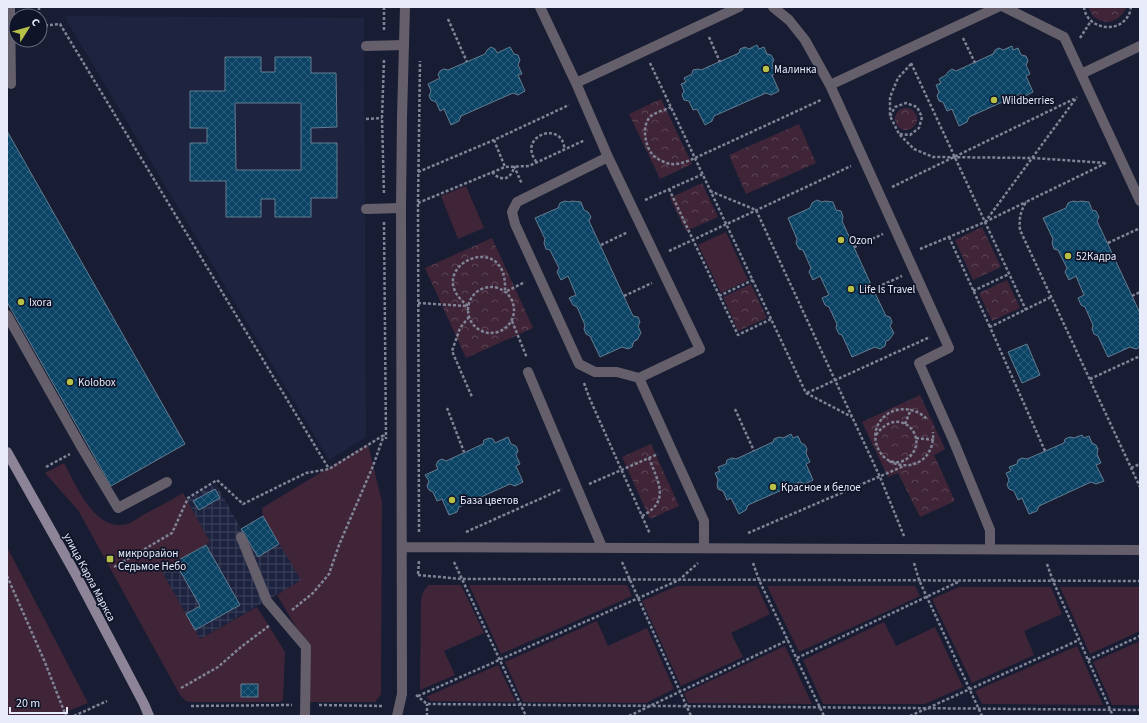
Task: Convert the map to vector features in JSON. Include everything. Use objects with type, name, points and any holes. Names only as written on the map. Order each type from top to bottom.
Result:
[{"type":"main road","name":"улица Карла Маркса","points":[[7,452],[75,573],[149,716]]},
{"type":"street","points":[[10,7],[11,84]]},
{"type":"street","points":[[397,716],[402,694],[401,208],[405,7]]},
{"type":"street","points":[[540,7],[576,83],[608,157],[700,349],[639,378],[617,372],[595,372],[579,364],[515,224],[512,212],[517,202],[608,157]]},
{"type":"street","points":[[576,83],[739,7]]},
{"type":"street","points":[[773,7],[789,20],[805,40],[832,89],[949,348],[919,363],[954,442],[990,530],[990,549]]},
{"type":"street","points":[[832,89],[905,50],[998,7]]},
{"type":"street","points":[[1004,7],[1064,37],[1140,202]]},
{"type":"street","points":[[366,46],[404,45]]},
{"type":"street","points":[[1081,74],[1140,46]]},
{"type":"street","points":[[366,209],[401,208]]},
{"type":"street","points":[[7,315],[82,448],[118,508],[167,482]]},
{"type":"street","points":[[528,372],[602,547]]},
{"type":"street","points":[[639,378],[704,521],[704,548]]},
{"type":"street","points":[[242,537],[267,601],[306,647],[305,716]]},
{"type":"street","points":[[402,547],[748,547],[1140,550]]},
{"type":"path","points":[[1084,7],[1084,12],[1091,22],[1103,28],[1117,26],[1128,17],[1131,7]]},
{"type":"path","points":[[448,20],[467,62]]},
{"type":"path","points":[[48,25],[60,24],[329,469]]},
{"type":"path","points":[[702,24],[720,62]]},
{"type":"path","points":[[958,26],[975,63]]},
{"type":"path","points":[[644,50],[806,393],[853,418]]},
{"type":"path","points":[[905,50],[1026,310]]},
{"type":"path","points":[[420,59],[418,172],[418,575],[462,579],[1140,581]]},
{"type":"path","points":[[907,255],[985,222],[1107,163],[1033,158],[933,157],[914,149],[899,134],[890,116],[890,97],[898,78],[911,64]]},
{"type":"path","points":[[985,222],[1075,99],[1087,87]]},
{"type":"path","points":[[671,107],[651,116],[646,124],[645,135],[647,144],[652,154],[660,161],[671,164],[682,163],[695,158],[832,89]]},
{"type":"path","points":[[418,172],[494,140],[583,99]]},
{"type":"path","points":[[879,193],[1075,99]]},
{"type":"path","points":[[890,116],[896,106],[906,103],[917,107],[922,117],[919,128],[910,135],[899,134]]},
{"type":"path","points":[[366,119],[382,118]]},
{"type":"path","points":[[536,162],[531,152],[533,142],[541,134],[552,133],[557,136],[561,139],[565,149]]},
{"type":"path","points":[[418,202],[505,167],[529,166],[598,134]]},
{"type":"path","points":[[494,140],[505,167]]},
{"type":"path","points":[[656,257],[864,160]]},
{"type":"path","points":[[514,166],[528,197]]},
{"type":"path","points":[[492,172],[496,177],[508,177],[514,166]]},
{"type":"path","points":[[632,206],[702,174]]},
{"type":"path","points":[[669,189],[738,335],[771,319]]},
{"type":"path","points":[[710,191],[756,210],[880,477],[909,548],[919,580],[982,716]]},
{"type":"path","points":[[1026,202],[1021,210],[1019,219],[1020,230],[1140,487]]},
{"type":"path","points":[[601,245],[641,226]]},
{"type":"path","points":[[1108,243],[1140,228]]},
{"type":"path","points":[[854,247],[895,229]]},
{"type":"path","points":[[949,237],[1045,451]]},
{"type":"path","points":[[468,306],[459,300],[454,290],[453,280],[456,270],[464,261],[474,257],[484,257],[494,261],[502,269],[506,290],[513,300],[515,311],[512,321],[505,329],[494,333],[484,332],[474,327],[469,317],[468,306],[472,295],[482,288],[493,286],[506,290],[538,275]]},
{"type":"path","points":[[873,289],[914,270]]},
{"type":"path","points":[[973,291],[1009,274]]},
{"type":"path","points":[[624,296],[666,277]]},
{"type":"path","points":[[719,296],[753,280]]},
{"type":"path","points":[[1132,296],[1140,292]]},
{"type":"path","points":[[990,327],[1051,297]]},
{"type":"path","points":[[418,303],[468,306]]},
{"type":"path","points":[[469,317],[460,328],[452,351],[472,396]]},
{"type":"path","points":[[512,321],[527,355],[528,372]]},
{"type":"path","points":[[806,393],[942,332]]},
{"type":"path","points":[[1090,380],[1140,356]]},
{"type":"path","points":[[586,388],[656,547]]},
{"type":"path","points":[[447,408],[464,452]]},
{"type":"path","points":[[735,408],[754,451]]},
{"type":"path","points":[[928,420],[921,413],[911,409],[901,408],[888,414],[878,426],[876,436],[877,445],[881,454],[888,461],[896,465],[904,466],[920,462],[927,456],[932,448],[934,440],[933,430]]},
{"type":"path","points":[[905,424],[911,409]]},
{"type":"path","points":[[876,436],[881,428],[888,423],[897,421],[913,429],[916,438],[916,447],[912,455],[905,460],[897,462],[888,461]]},
{"type":"path","points":[[114,567],[172,533],[188,498],[217,480],[243,504],[306,472],[329,469],[385,435],[329,574],[313,593],[282,618],[240,648],[218,667],[181,688]]},
{"type":"path","points":[[916,438],[934,440]]},
{"type":"path","points":[[46,467],[82,448]]},
{"type":"path","points":[[462,534],[576,486],[621,470],[672,448]]},
{"type":"path","points":[[642,516],[648,513],[657,504],[661,488],[648,458]]},
{"type":"path","points":[[1131,468],[1140,464]]},
{"type":"path","points":[[745,535],[904,466]]},
{"type":"path","points":[[448,547],[526,716]]},
{"type":"path","points":[[616,547],[629,580],[691,716]]},
{"type":"path","points":[[418,696],[679,580],[716,547]]},
{"type":"path","points":[[748,547],[759,580],[824,716]]},
{"type":"path","points":[[1042,549],[1053,581],[1113,716]]},
{"type":"path","points":[[7,576],[44,660],[66,716]]},
{"type":"path","points":[[797,658],[960,580]]},
{"type":"path","points":[[1088,660],[1140,636]]},
{"type":"path","points":[[629,716],[788,640]]},
{"type":"path","points":[[910,716],[1079,640]]},
{"type":"path","points":[[414,693],[427,704],[1140,710]]},
{"type":"path","points":[[74,716],[107,701]]},
{"type":"path","points":[[427,704],[427,716]]},
{"type":"shaded area","points":[[64,16],[364,18],[366,437],[329,460]]},
{"type":"shaded area","points":[[216,484],[241,529],[263,516],[302,580],[200,639],[161,570],[210,542],[187,500]]},
{"type":"green space","points":[[1088,7],[1126,7],[1121,16],[1107,22],[1093,16]]},
{"type":"green space","points":[[661,99],[692,164],[660,179],[629,114]]},
{"type":"green space","points":[[906,108],[914,111],[917,119],[914,127],[906,130],[898,127],[895,119],[898,111]]},
{"type":"green space","points":[[799,124],[816,163],[746,194],[729,155]]},
{"type":"green space","points":[[702,183],[718,217],[686,231],[670,198]]},
{"type":"green space","points":[[466,186],[484,228],[458,239],[441,196]]},
{"type":"green space","points":[[982,227],[1001,267],[973,280],[955,240]]},
{"type":"green space","points":[[726,232],[748,280],[721,293],[698,245]]},
{"type":"green space","points":[[492,238],[533,328],[466,358],[425,268]]},
{"type":"green space","points":[[1007,280],[1020,308],[992,321],[979,293]]},
{"type":"green space","points":[[751,284],[767,318],[738,331],[723,297]]},
{"type":"green space","points":[[920,395],[945,449],[934,455],[955,501],[920,517],[898,473],[888,477],[862,422]]},
{"type":"green space","points":[[368,444],[382,502],[381,694],[375,702],[310,702],[307,698],[309,649],[277,595],[301,580],[263,516],[262,508]]},
{"type":"green space","points":[[651,444],[679,506],[650,519],[622,457]]},
{"type":"green space","points":[[64,463],[88,505],[105,521],[116,525],[131,523],[183,493],[210,542],[161,570],[200,639],[257,607],[285,652],[283,700],[280,702],[191,702],[186,701],[180,695],[78,510],[45,473]]},
{"type":"green space","points":[[7,547],[88,703],[68,711],[65,716],[7,716]]},
{"type":"green space","points":[[429,585],[461,585],[484,633],[444,651],[455,675],[420,690],[421,602],[423,593]]},
{"type":"green space","points":[[469,585],[627,585],[632,596],[501,654]]},
{"type":"green space","points":[[677,586],[757,586],[770,614],[731,633],[743,657],[681,686],[642,601]]},
{"type":"green space","points":[[767,586],[915,586],[920,596],[799,652]]},
{"type":"green space","points":[[959,587],[1051,587],[1062,614],[1024,631],[1034,655],[972,683],[932,599]]},
{"type":"green space","points":[[1060,587],[1140,587],[1140,631],[1090,654]]},
{"type":"green space","points":[[597,621],[608,646],[647,628],[674,689],[646,703],[523,702],[505,662]]},
{"type":"green space","points":[[884,622],[896,646],[935,627],[963,687],[925,704],[823,704],[803,660]]},
{"type":"green space","points":[[1140,641],[1140,705],[1112,705],[1093,662]]},
{"type":"green space","points":[[785,646],[812,704],[688,703],[684,693]]},
{"type":"green space","points":[[1077,646],[1103,705],[982,704],[975,691]]},
{"type":"green space","points":[[498,665],[516,702],[431,701],[426,697]]},
{"type":"building","points":[[757,45],[759,49],[764,47],[767,54],[771,55],[774,60],[772,64],[776,73],[772,75],[779,91],[771,95],[766,93],[714,116],[712,121],[705,125],[697,109],[693,110],[689,101],[684,100],[682,95],[684,91],[681,84],[686,82],[684,78],[692,74],[693,70],[701,70],[739,53],[740,49],[745,47],[749,49]]},
{"type":"building","points":[[1012,46],[1013,50],[1018,48],[1021,55],[1026,56],[1028,61],[1026,65],[1030,74],[1026,76],[1033,92],[1025,96],[1020,94],[969,117],[967,122],[959,126],[952,109],[947,111],[943,102],[939,101],[937,96],[939,92],[936,85],[941,83],[939,79],[952,69],[956,71],[993,54],[995,50],[999,48],[1003,50]]},
{"type":"building","points":[[491,47],[495,49],[497,53],[510,47],[514,54],[518,55],[520,60],[518,65],[522,74],[518,75],[525,91],[518,95],[513,93],[461,116],[459,121],[451,125],[444,109],[440,111],[436,102],[431,100],[429,96],[431,91],[428,84],[440,78],[438,75],[440,71],[444,69],[448,70],[485,54]]},
{"type":"building","points":[[225,57],[261,57],[261,72],[275,72],[275,57],[311,57],[311,73],[336,73],[337,127],[311,128],[311,143],[337,143],[337,198],[311,198],[311,217],[275,217],[275,199],[261,199],[261,217],[226,217],[226,181],[190,181],[190,143],[207,143],[207,128],[190,128],[190,91],[225,91]],"holes":[[[235,103],[301,103],[301,170],[236,170]]]},
{"type":"building","points":[[7,131],[185,444],[111,486],[7,302]]},
{"type":"building","points":[[817,200],[822,202],[833,202],[836,210],[841,211],[843,217],[842,221],[873,289],[886,316],[890,317],[892,322],[890,326],[894,333],[889,340],[886,341],[885,346],[880,349],[875,347],[852,357],[842,335],[839,334],[836,328],[837,324],[829,307],[825,305],[822,298],[829,295],[820,276],[813,280],[809,272],[811,268],[803,250],[799,249],[796,243],[797,239],[788,218],[810,208],[812,203]]},
{"type":"building","points":[[565,201],[581,202],[584,210],[588,212],[591,217],[589,221],[633,316],[638,317],[640,322],[638,326],[641,333],[637,340],[634,341],[632,347],[628,349],[622,347],[600,357],[590,336],[586,334],[584,329],[585,325],[577,307],[573,305],[569,298],[576,295],[568,276],[561,280],[557,272],[559,268],[550,250],[546,249],[544,243],[545,239],[535,218],[558,208],[560,203]]},
{"type":"building","points":[[1073,201],[1089,202],[1092,210],[1096,211],[1099,217],[1097,221],[1140,313],[1140,347],[1136,349],[1130,347],[1108,357],[1098,336],[1094,334],[1092,329],[1093,325],[1085,307],[1081,305],[1078,298],[1084,295],[1076,276],[1069,280],[1065,272],[1067,268],[1058,250],[1054,249],[1052,243],[1053,239],[1043,218],[1066,208],[1068,203]]},
{"type":"building","points":[[1027,344],[1040,375],[1022,383],[1008,352]]},
{"type":"building","points":[[791,434],[793,438],[798,436],[801,443],[805,445],[807,449],[806,453],[810,462],[806,464],[813,480],[805,484],[800,482],[748,505],[746,510],[739,514],[731,498],[727,500],[723,491],[718,489],[718,480],[715,473],[720,471],[718,467],[726,464],[727,460],[732,458],[736,459],[773,442],[774,439],[779,437],[783,438]]},
{"type":"building","points":[[1082,435],[1084,438],[1089,436],[1092,443],[1096,445],[1098,449],[1097,454],[1101,463],[1096,465],[1104,481],[1096,484],[1091,482],[1039,506],[1037,511],[1029,514],[1022,498],[1018,500],[1014,491],[1009,489],[1007,485],[1009,480],[1006,473],[1011,471],[1009,467],[1017,464],[1018,460],[1022,458],[1027,459],[1064,443],[1065,439]]},
{"type":"building","points":[[508,437],[511,444],[516,446],[518,451],[516,455],[520,464],[516,466],[523,482],[515,486],[510,484],[459,507],[457,512],[449,515],[442,499],[437,501],[433,492],[429,490],[427,486],[429,481],[425,475],[438,469],[436,465],[438,461],[442,459],[446,461],[483,444],[484,440],[489,438],[493,439],[495,443]]},
{"type":"building","points":[[215,489],[220,498],[199,510],[193,501]]},
{"type":"building","points":[[263,516],[279,544],[258,557],[241,529]]},
{"type":"building","points":[[206,545],[240,605],[195,630],[186,614],[200,606],[175,562]]},
{"type":"building","points":[[241,684],[258,684],[258,697],[241,697]]},
{"type":"place","name":"Малинка","points":[[766,69]]},
{"type":"place","name":"Wildberries","points":[[994,100]]},
{"type":"place","name":"Ozon","points":[[841,240]]},
{"type":"place","name":"52Кадра","points":[[1068,256]]},
{"type":"place","name":"Life Is Travel","points":[[851,289]]},
{"type":"place","name":"Ixora","points":[[21,302]]},
{"type":"place","name":"Kolobox","points":[[70,382]]},
{"type":"place","name":"Красное и белое","points":[[773,487]]},
{"type":"place","name":"База цветов","points":[[452,500]]},
{"type":"place","name":"микрорайон Седьмое Небо","points":[[110,559]]}]
